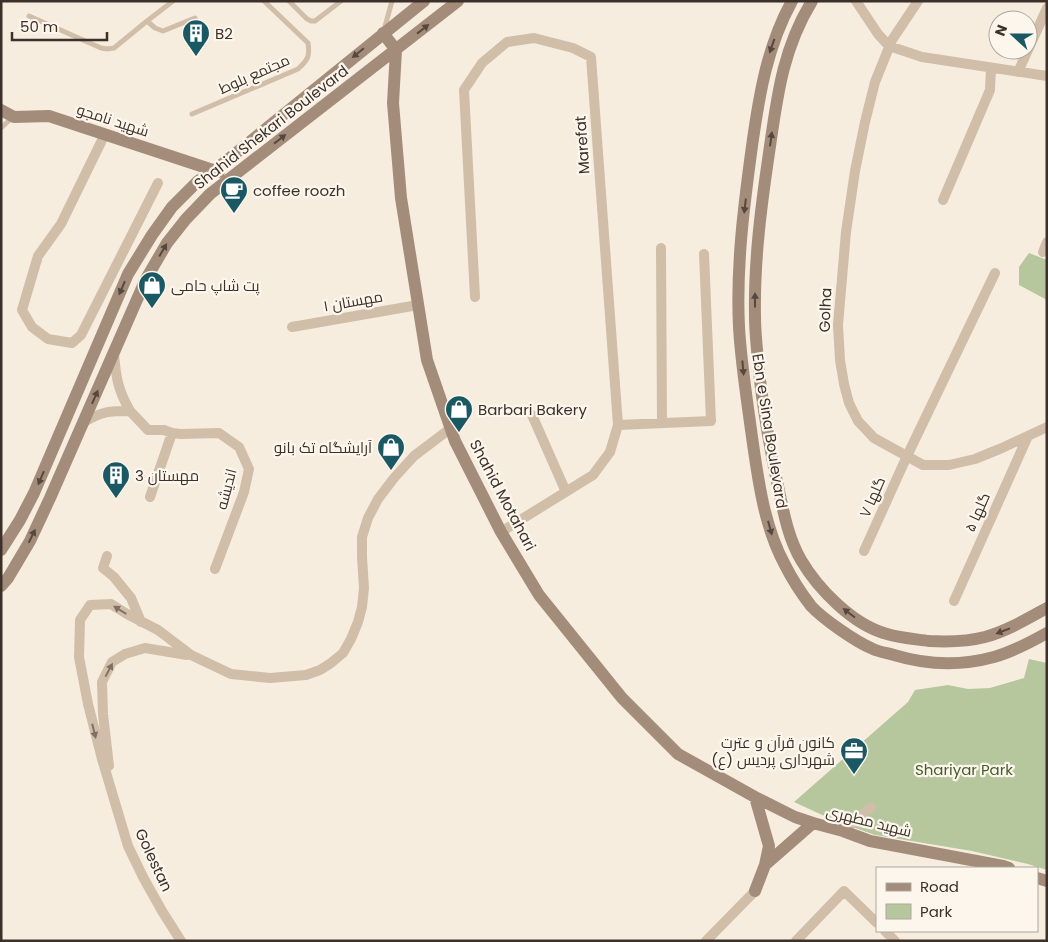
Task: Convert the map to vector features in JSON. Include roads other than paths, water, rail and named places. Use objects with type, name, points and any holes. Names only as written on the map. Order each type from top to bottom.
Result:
[{"type":"main road","name":"Shahid Shekari Boulevard","points":[[1,550],[34,493],[128,274],[152,235],[172,208],[198,181],[215,170],[424,1]]},
{"type":"main road","name":"Shahid Shekari Boulevard","points":[[5,582],[30,541],[146,279],[167,243],[186,219],[210,194],[458,1]]},
{"type":"main road","name":"Ebn e Sina Boulevard","points":[[792,1],[777,33],[763,81],[750,161],[739,272],[739,327],[743,375],[757,467],[772,537],[784,564],[813,608],[833,625],[872,649],[930,663],[955,663],[996,657],[1047,633]]},
{"type":"main road","name":"Ebn e Sina Boulevard","points":[[812,1],[794,35],[782,70],[776,102],[756,261],[756,345],[773,462],[789,534],[800,559],[827,595],[866,625],[885,634],[907,639],[958,642],[984,638],[1008,630],[1047,608]]},
{"type":"main road","points":[[383,33],[396,50]]},
{"type":"main road","name":"Shahid Motahari","points":[[396,50],[393,103],[401,198],[427,360],[456,440],[501,532],[539,595],[622,698],[678,754],[755,797],[795,817],[813,823]]},
{"type":"main road","name":"شهید نامجو","points":[[1,110],[14,117],[49,116],[215,170],[230,178]]},
{"type":"main road","points":[[755,797],[769,846],[765,865],[755,891]]},
{"type":"main road","name":"شهید مطهری","points":[[765,865],[813,823],[870,841],[1005,867]]},
{"type":"street","points":[[856,1],[878,34],[889,46],[922,57],[1047,76]]},
{"type":"street","name":"Golha","points":[[918,1],[892,40],[875,82],[855,171],[846,232],[838,325],[840,360],[849,403],[858,421],[874,438],[924,465],[949,465],[975,459],[1047,427]]},
{"type":"street","points":[[1018,72],[1047,8]]},
{"type":"street","name":"Marefat","points":[[475,297],[464,90],[482,63],[506,42],[534,38],[573,48],[591,57],[618,425],[610,452],[593,475],[501,532]]},
{"type":"street","points":[[943,200],[990,90],[991,68]]},
{"type":"street","points":[[105,134],[61,224],[38,256],[22,310],[32,327],[48,339],[57,341],[72,343],[82,335],[158,183]]},
{"type":"street","points":[[660,248],[662,423]]},
{"type":"street","points":[[618,425],[711,421],[704,254]]},
{"type":"street","name":"گلها ۷","points":[[864,551],[907,456],[995,273]]},
{"type":"street","name":"مهستان ۱","points":[[292,327],[418,305]]},
{"type":"street","points":[[84,422],[98,414],[112,411],[130,412],[116,377],[114,353]]},
{"type":"street","name":"اندیشه","points":[[130,412],[148,430],[164,430],[181,434],[219,433],[239,447],[249,468],[244,492],[214,569]]},
{"type":"street","points":[[532,415],[566,492]]},
{"type":"street","points":[[110,786],[88,704],[79,657],[80,620],[90,605],[111,604],[158,630],[190,655],[231,674],[270,678],[306,675],[320,670],[343,653],[358,622],[364,588],[362,537],[368,518],[378,499],[414,456],[451,428]]},
{"type":"street","points":[[150,497],[172,433]]},
{"type":"street","name":"گلها ۵","points":[[954,601],[1028,436]]},
{"type":"street","points":[[107,556],[103,568],[131,598],[141,622]]},
{"type":"street","points":[[110,786],[102,682],[112,662],[125,654],[145,648],[190,655]]},
{"type":"street","name":"Golestan","points":[[110,786],[128,846],[143,877],[181,941]]},
{"type":"street","points":[[843,831],[871,807]]},
{"type":"street","points":[[706,941],[755,891]]},
{"type":"street","points":[[796,941],[844,891],[876,922]]},
{"type":"street","points":[[886,932],[895,941]]},
{"type":"lane","points":[[29,16],[107,49],[114,48],[173,1]]},
{"type":"lane","name":"مجتمع بلوط","points":[[192,114],[298,69],[306,61],[310,53],[308,43],[264,1]]},
{"type":"lane","points":[[289,1],[307,19],[315,21],[341,1]]},
{"type":"lane","points":[[383,33],[392,1]]},
{"type":"lane","points":[[147,21],[163,31],[195,18]]},
{"type":"lane","points":[[1,128],[14,117]]},
{"type":"place","name":"B2","points":[[196,57]]},
{"type":"place","name":"coffee roozh","points":[[234,214]]},
{"type":"place","name":"پت شاپ حامی","points":[[152,309]]},
{"type":"place","name":"Barbari Bakery","points":[[459,433]]},
{"type":"place","name":"آرایشگاه تک بانو","points":[[391,471]]},
{"type":"place","name":"مهستان 3","points":[[116,499]]},
{"type":"place","name":"کانون قرآن و عترت (ع) شهرداری پردیس","points":[[854,775]]},
{"type":"park label","name":"Shariyar Park","points":[[964,769]]}]
